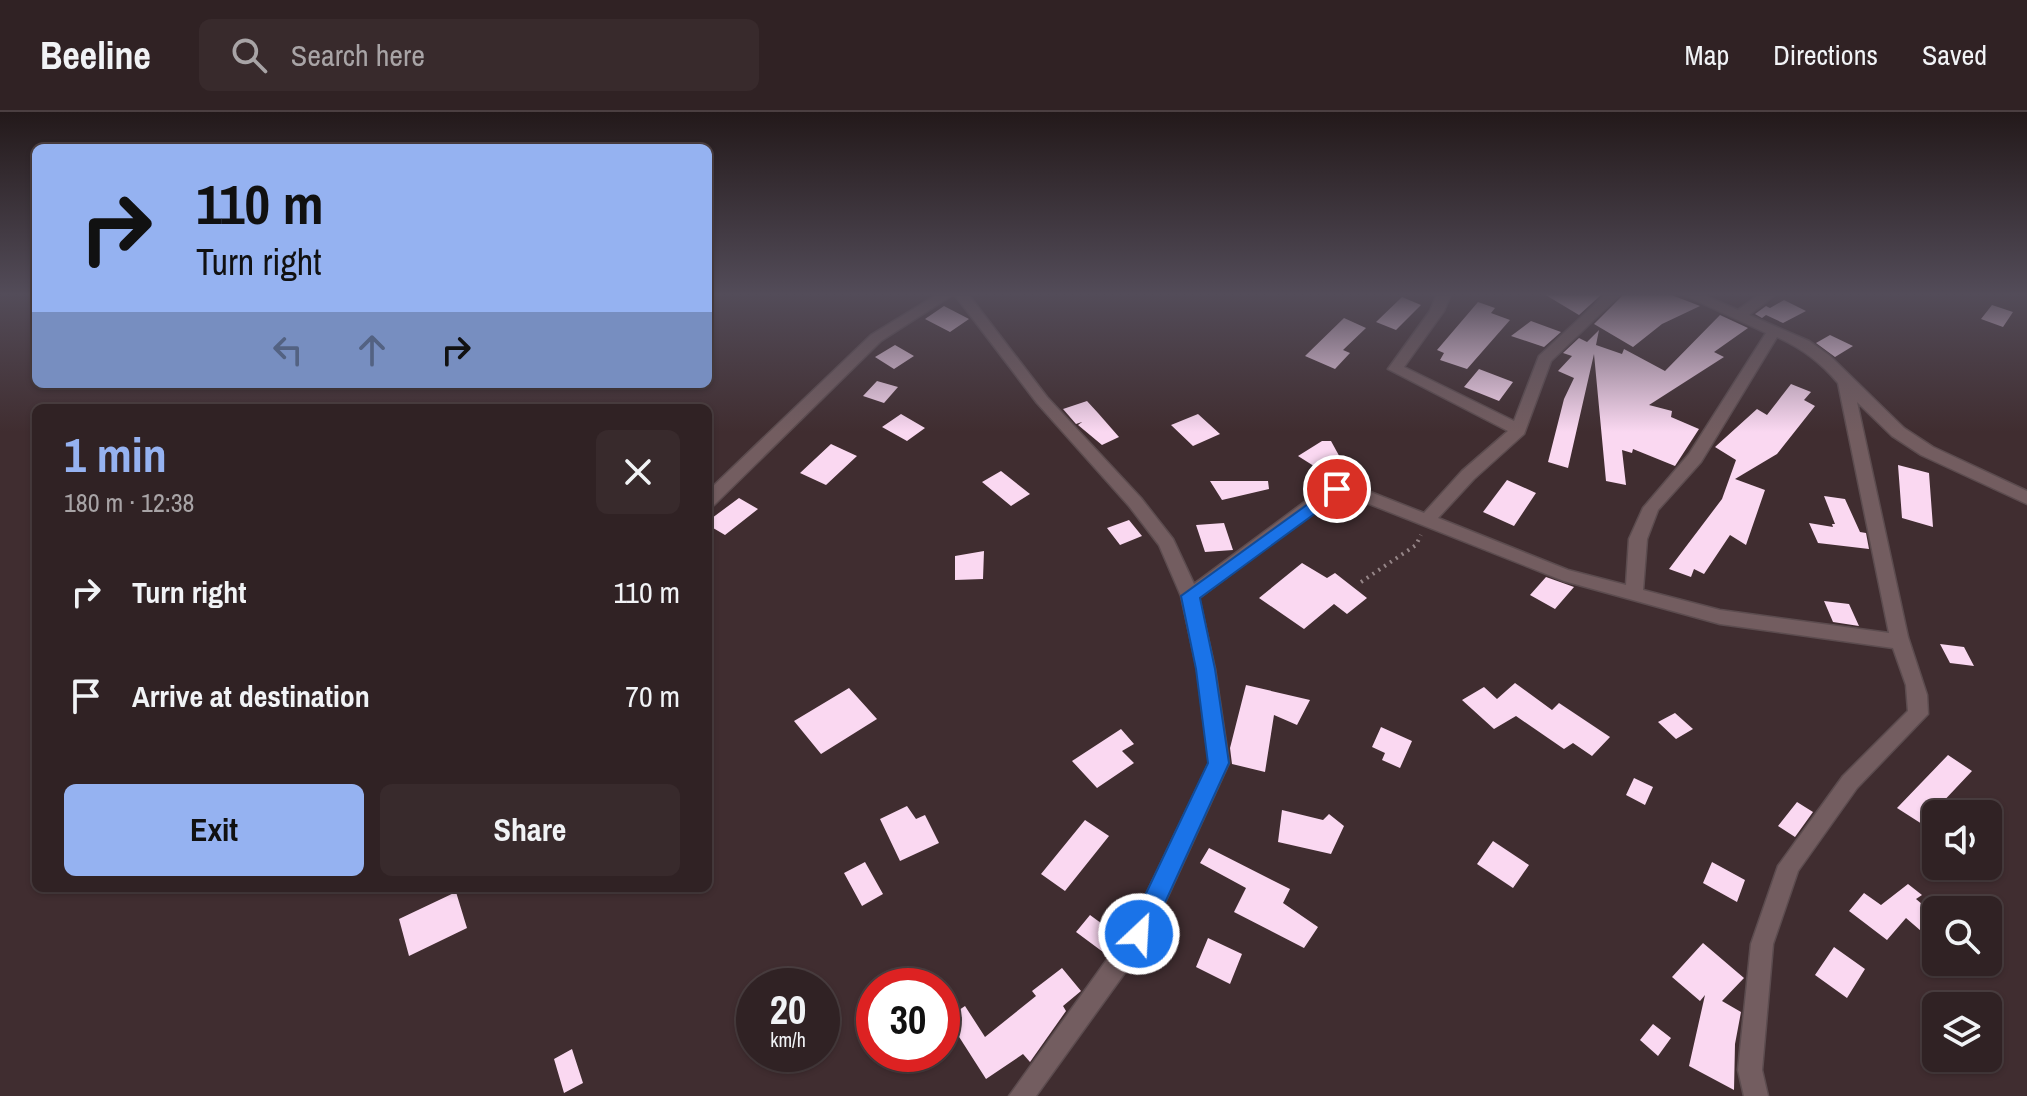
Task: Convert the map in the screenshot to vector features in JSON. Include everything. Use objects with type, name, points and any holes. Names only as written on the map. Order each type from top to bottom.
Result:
[{"type":"street","points":[[712,497],[874,340]]},
{"type":"street","points":[[996,340],[1042,400],[1135,502],[1167,543],[1190,596],[1206,669],[1219,763],[1139,934],[1021,1096]]},
{"type":"street","points":[[1416,340],[1395,369],[1519,430]]},
{"type":"street","points":[[1429,518],[1468,475],[1519,430],[1544,359],[1565,340]]},
{"type":"street","points":[[1634,594],[1638,539],[1651,508],[1695,458],[1768,340]]},
{"type":"street","points":[[1790,340],[1825,359],[1898,432],[1927,451],[2027,498]]},
{"type":"street","points":[[1756,1096],[1750,1070],[1762,944],[1789,866],[1850,782],[1918,714],[1920,701],[1900,642],[1871,485],[1845,382]]},
{"type":"street","points":[[1190,596],[1337,489],[1350,490],[1429,518],[1564,575],[1720,617],[1900,642]]},
{"type":"path","points":[[1361,582],[1416,545],[1429,518]]},
{"type":"building","points":[[1322,340],[1354,340],[1343,350],[1350,353],[1335,369],[1305,356]]},
{"type":"building","points":[[1446,340],[1493,340],[1467,369],[1440,360],[1444,353],[1437,350]]},
{"type":"building","points":[[1523,340],[1552,340],[1544,347]]},
{"type":"building","points":[[1577,340],[1597,340],[1596,345],[1622,354],[1624,349],[1665,371],[1696,340],[1731,340],[1714,352],[1724,357],[1649,405],[1672,411],[1671,417],[1699,429],[1675,466],[1633,449],[1632,453],[1622,450],[1626,485],[1606,481],[1594,354],[1568,468],[1548,462],[1564,399],[1574,378],[1558,371],[1572,356],[1563,353]]},
{"type":"building","points":[[1621,340],[1642,340],[1633,347]]},
{"type":"building","points":[[1840,340],[1853,346],[1835,357],[1816,343]]},
{"type":"building","points":[[895,345],[914,356],[894,369],[875,357]]},
{"type":"building","points":[[1479,369],[1513,382],[1499,401],[1464,387]]},
{"type":"building","points":[[877,381],[898,387],[884,403],[863,396]]},
{"type":"building","points":[[1791,384],[1811,392],[1804,400],[1815,406],[1777,454],[1735,479],[1765,490],[1746,545],[1730,535],[1704,574],[1694,569],[1691,577],[1669,569],[1722,499],[1736,460],[1715,447],[1757,409],[1767,415]]},
{"type":"building","points":[[1087,401],[1119,437],[1102,445],[1078,425],[1082,422],[1076,424],[1063,409]]},
{"type":"building","points":[[901,414],[925,428],[907,441],[882,427]]},
{"type":"building","points":[[1198,414],[1220,434],[1193,446],[1171,425]]},
{"type":"building","points":[[1322,441],[1331,441],[1342,461],[1353,468],[1336,480],[1298,456]]},
{"type":"building","points":[[831,444],[857,456],[826,485],[800,473]]},
{"type":"building","points":[[1898,465],[1929,473],[1933,527],[1902,518]]},
{"type":"building","points":[[1001,471],[1030,494],[1011,506],[982,482]]},
{"type":"building","points":[[1507,480],[1536,493],[1514,526],[1483,512]]},
{"type":"building","points":[[1210,481],[1268,481],[1269,489],[1222,500]]},
{"type":"building","points":[[1824,496],[1845,499],[1860,532],[1866,533],[1869,549],[1818,543],[1809,523],[1833,527],[1832,524],[1835,524]]},
{"type":"building","points":[[739,498],[758,509],[725,535],[712,527],[712,518]]},
{"type":"building","points":[[1129,520],[1142,536],[1120,545],[1107,528]]},
{"type":"building","points":[[1224,523],[1233,550],[1205,552],[1196,525]]},
{"type":"building","points":[[984,551],[983,579],[955,580],[955,556]]},
{"type":"building","points":[[1302,563],[1327,578],[1335,573],[1367,598],[1347,614],[1334,604],[1304,629],[1259,598]]},
{"type":"building","points":[[1546,577],[1574,587],[1555,609],[1530,595]]},
{"type":"building","points":[[1824,601],[1849,604],[1859,626],[1833,622]]},
{"type":"building","points":[[1940,644],[1964,647],[1974,666],[1950,663]]},
{"type":"building","points":[[1515,683],[1552,710],[1559,703],[1610,737],[1592,756],[1573,743],[1564,749],[1516,716],[1494,729],[1462,700],[1484,687],[1497,699]]},
{"type":"building","points":[[1246,685],[1310,700],[1297,725],[1274,715],[1265,772],[1232,764],[1230,748]]},
{"type":"building","points":[[849,688],[877,719],[821,754],[794,721]]},
{"type":"building","points":[[1675,713],[1693,729],[1676,739],[1658,722]]},
{"type":"building","points":[[1381,727],[1412,741],[1400,768],[1382,760],[1385,753],[1372,747]]},
{"type":"building","points":[[1121,729],[1134,744],[1122,751],[1134,763],[1097,788],[1072,761]]},
{"type":"building","points":[[1948,755],[1972,771],[1945,800],[1922,800],[1922,824],[1897,808]]},
{"type":"building","points":[[1634,778],[1653,787],[1645,805],[1626,795]]},
{"type":"building","points":[[1797,802],[1813,812],[1795,837],[1778,826]]},
{"type":"building","points":[[907,806],[916,819],[925,815],[939,843],[900,861],[880,819]]},
{"type":"building","points":[[1282,810],[1323,820],[1329,814],[1344,826],[1331,854],[1278,842]]},
{"type":"building","points":[[1085,820],[1109,836],[1065,891],[1041,874]]},
{"type":"building","points":[[1493,841],[1529,865],[1513,888],[1477,864]]},
{"type":"building","points":[[1209,848],[1290,889],[1283,903],[1318,927],[1304,948],[1234,912],[1246,888],[1200,863]]},
{"type":"building","points":[[865,862],[883,894],[862,906],[844,873]]},
{"type":"building","points":[[1712,862],[1745,880],[1737,902],[1703,883]]},
{"type":"building","points":[[1908,884],[1922,895],[1916,899],[1922,904],[1922,932],[1906,918],[1887,940],[1849,911],[1864,893],[1881,905]]},
{"type":"building","points":[[456,892],[467,928],[409,956],[399,919]]},
{"type":"building","points":[[1090,915],[1120,937],[1107,955],[1076,932]]},
{"type":"building","points":[[1208,938],[1242,954],[1230,984],[1196,967]]},
{"type":"building","points":[[1703,943],[1744,978],[1722,1001],[1741,1012],[1735,1044],[1734,1090],[1689,1066],[1705,995],[1700,1001],[1672,977]]},
{"type":"building","points":[[1834,947],[1865,969],[1847,998],[1815,975]]},
{"type":"building","points":[[1062,968],[1081,991],[1063,1006],[1066,1011],[1030,1062],[1023,1054],[986,1079],[960,1038],[960,1009],[965,1006],[985,1037],[1036,996],[1032,991]]},
{"type":"building","points":[[1653,1024],[1671,1038],[1658,1056],[1640,1040]]},
{"type":"building","points":[[572,1049],[583,1083],[564,1093],[554,1059]]},
{"type":"route","points":[[1139,934],[1219,763],[1206,669],[1190,596],[1337,489]]}]
